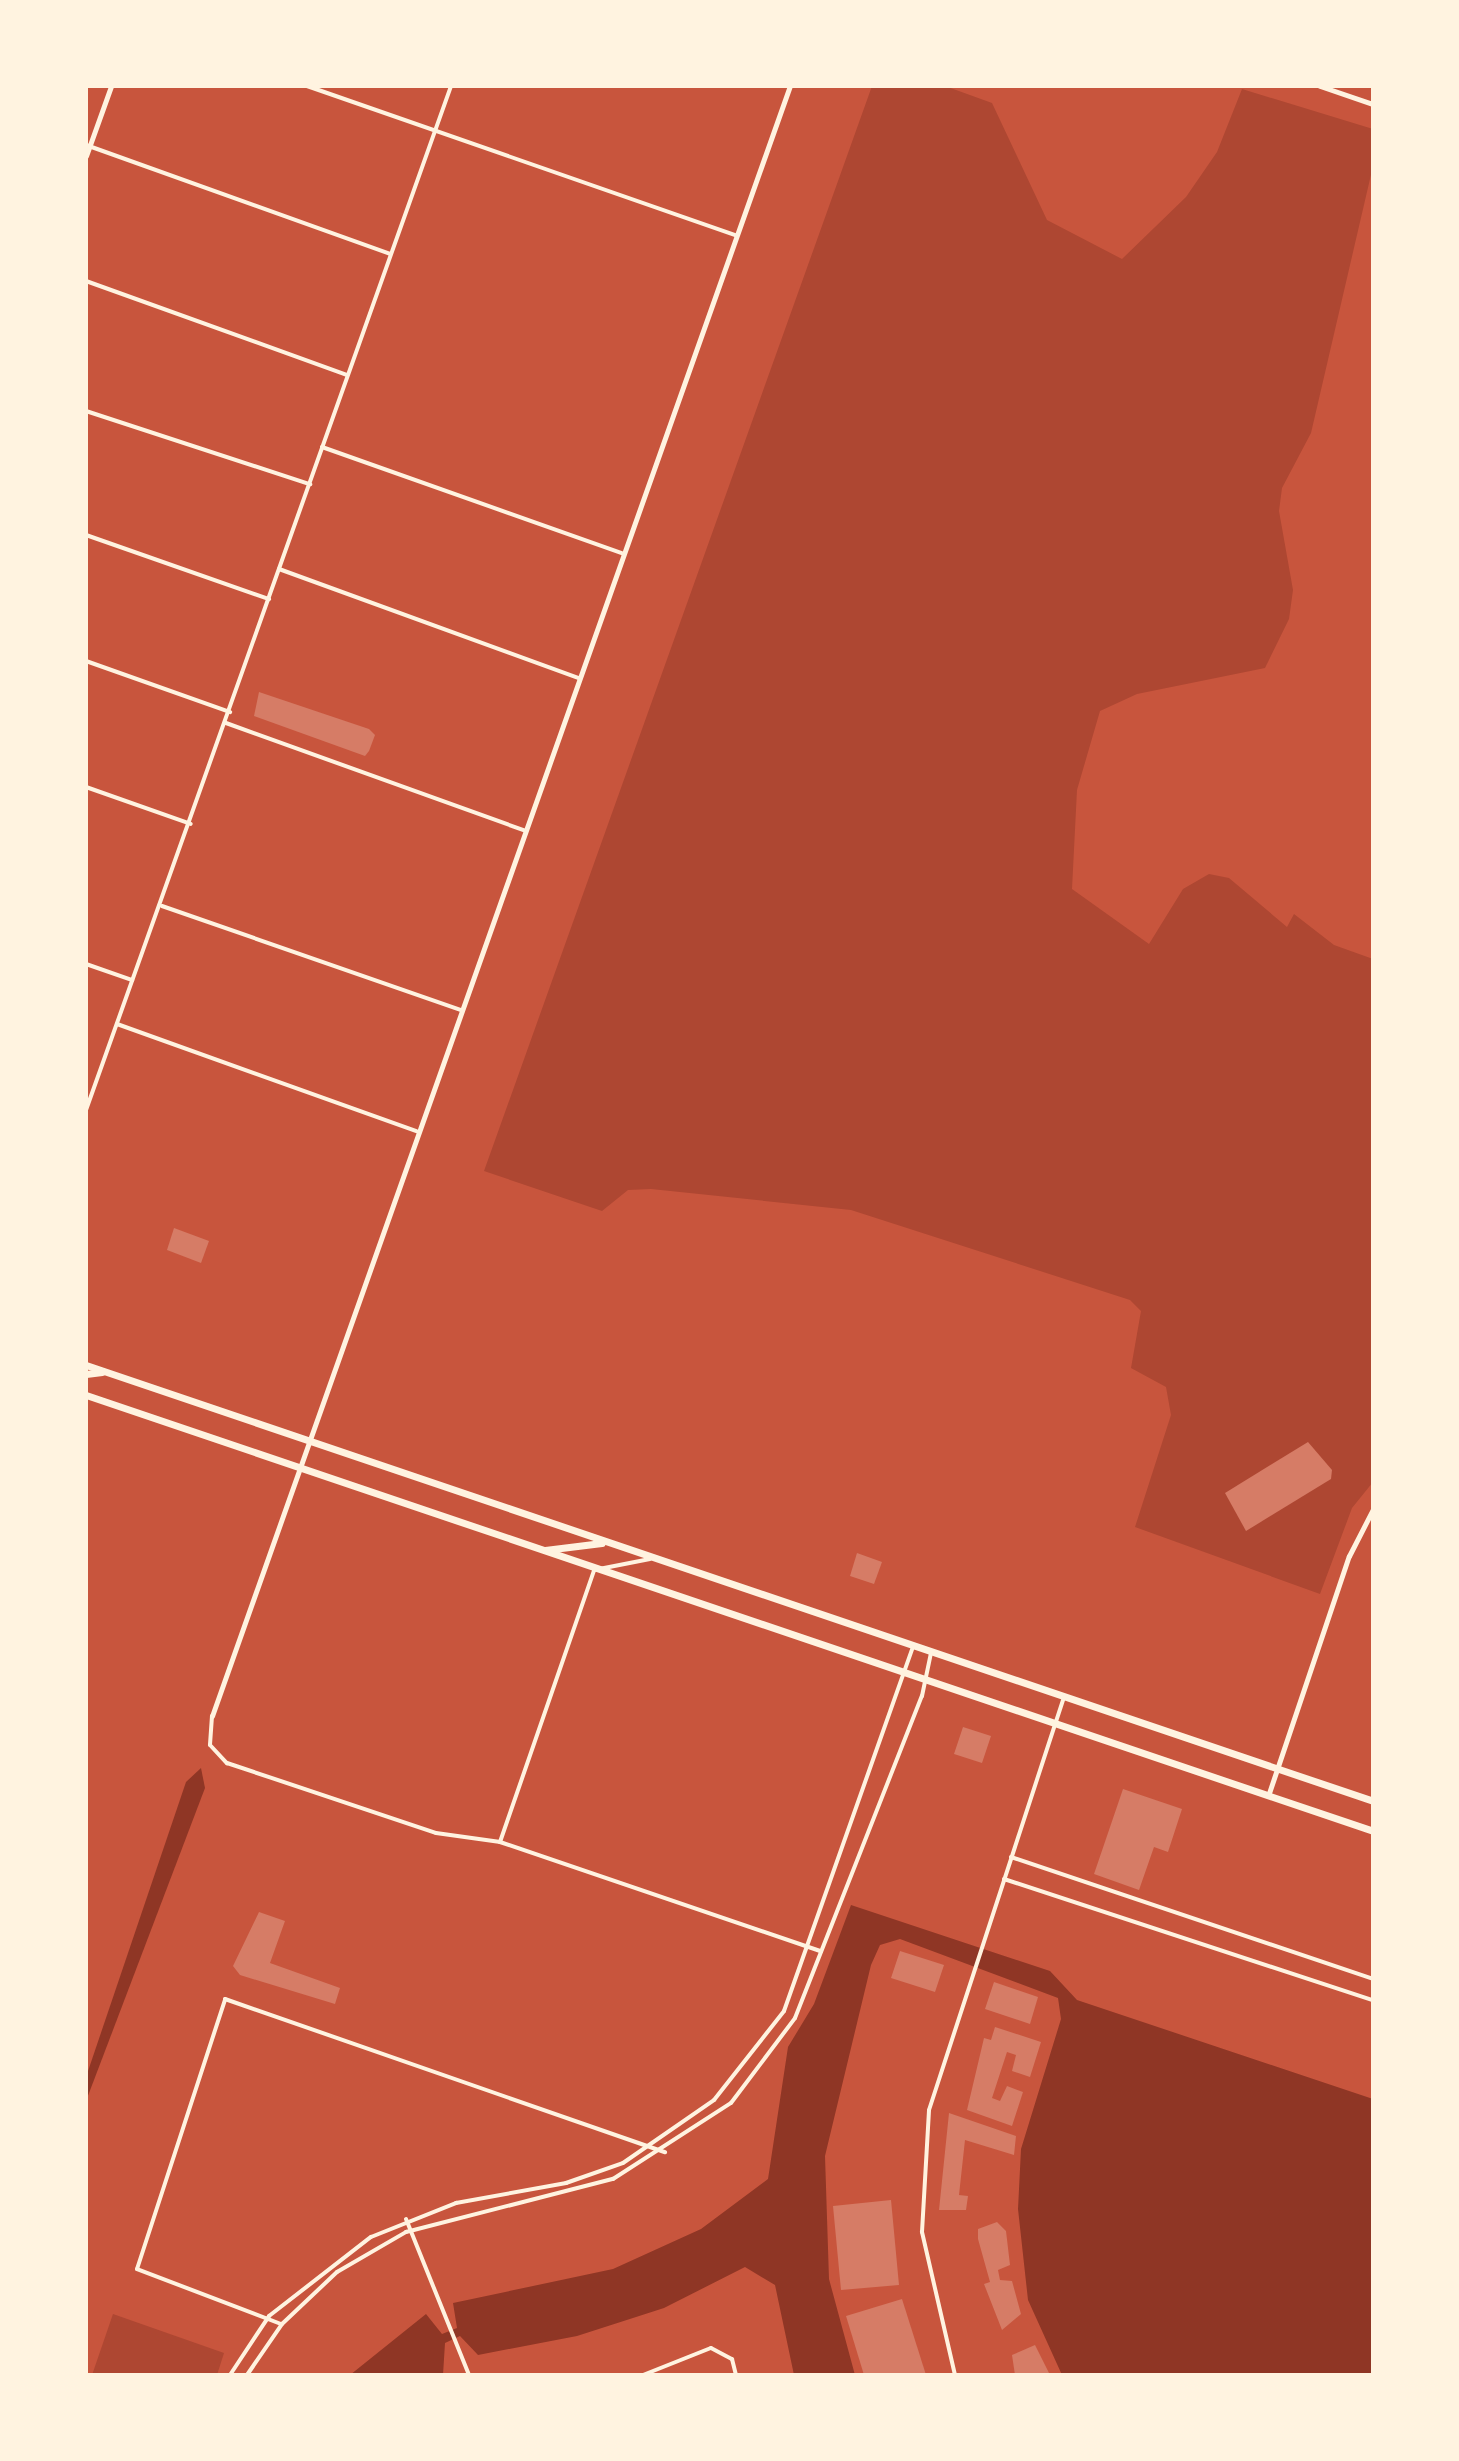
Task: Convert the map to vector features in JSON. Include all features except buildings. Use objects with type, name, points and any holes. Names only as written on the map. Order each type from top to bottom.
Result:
[{"type":"main road","points":[[86,1365],[602,1543],[1373,1801]]},
{"type":"main road","points":[[86,1374],[104,1371]]},
{"type":"main road","points":[[86,1395],[298,1471],[905,1671],[1373,1831]]},
{"type":"main road","points":[[535,1550],[602,1543]]},
{"type":"street","points":[[86,156],[111,86]]},
{"type":"street","points":[[307,86],[737,236]]},
{"type":"street","points":[[86,1110],[162,906],[451,86]]},
{"type":"street","points":[[790,86],[416,1131],[212,1716],[210,1745],[227,1763],[436,1833],[500,1842],[821,1951]]},
{"type":"street","points":[[1320,86],[1373,104]]},
{"type":"street","points":[[88,146],[390,254]]},
{"type":"street","points":[[86,281],[348,375]]},
{"type":"street","points":[[86,411],[310,484]]},
{"type":"street","points":[[322,447],[622,553]]},
{"type":"street","points":[[86,535],[269,599]]},
{"type":"street","points":[[279,569],[579,678]]},
{"type":"street","points":[[86,661],[230,712]]},
{"type":"street","points":[[226,723],[524,830]]},
{"type":"street","points":[[86,787],[191,824]]},
{"type":"street","points":[[162,906],[460,1010]]},
{"type":"street","points":[[86,964],[132,980]]},
{"type":"street","points":[[117,1024],[416,1131]]},
{"type":"street","points":[[1268,1796],[1349,1556],[1373,1509]]},
{"type":"street","points":[[500,1842],[594,1570],[650,1559]]},
{"type":"street","points":[[230,2375],[269,2316],[323,2267],[406,2219],[566,2183],[653,2146],[714,2100],[769,2035],[811,1948],[913,1647]]},
{"type":"street","points":[[247,2375],[282,2324],[337,2272],[406,2232],[587,2188],[665,2152],[731,2103],[795,2018],[925,1678],[931,1653]]},
{"type":"street","points":[[955,2375],[926,2271],[921,2178],[933,2089],[1064,1697]]},
{"type":"street","points":[[1011,1857],[1373,1979]]},
{"type":"street","points":[[1004,1879],[1373,2000]]},
{"type":"street","points":[[282,2324],[269,2316],[137,2269],[225,1999],[665,2152]]},
{"type":"street","points":[[769,2035],[777,2042]]},
{"type":"street","points":[[406,2219],[406,2232],[469,2375]]},
{"type":"street","points":[[643,2375],[721,2348],[736,2375]]},
{"type":"shaded area","points":[[872,86],[945,86],[992,103],[1047,220],[1122,259],[1186,197],[1217,152],[1242,89],[1373,129],[1373,166],[1311,433],[1282,488],[1279,511],[1293,590],[1289,619],[1265,668],[1137,694],[1100,711],[1077,790],[1072,889],[1149,944],[1183,889],[1209,874],[1229,878],[1287,927],[1294,914],[1334,945],[1373,959],[1373,1482],[1352,1508],[1320,1594],[1135,1527],[1171,1415],[1166,1387],[1131,1368],[1141,1311],[1130,1300],[851,1210],[651,1189],[628,1190],[602,1211],[484,1171]]},
{"type":"shaded area","points":[[201,1768],[205,1788],[86,2101],[86,2077],[186,1782]]},
{"type":"shaded area","points":[[851,1905],[1050,1971],[1077,2000],[1373,2099],[1373,2375],[1062,2375],[1028,2300],[1018,2209],[1021,2149],[1061,2019],[1058,1998],[900,1939],[880,1945],[871,1965],[825,2156],[829,2279],[855,2375],[794,2375],[775,2285],[745,2267],[664,2308],[577,2336],[478,2355],[460,2336],[445,2343],[443,2375],[350,2375],[426,2314],[442,2334],[457,2328],[453,2303],[613,2269],[701,2229],[768,2179],[788,2047],[814,2004]]},
{"type":"shaded area","points":[[113,2314],[224,2353],[217,2375],[92,2375]]}]
